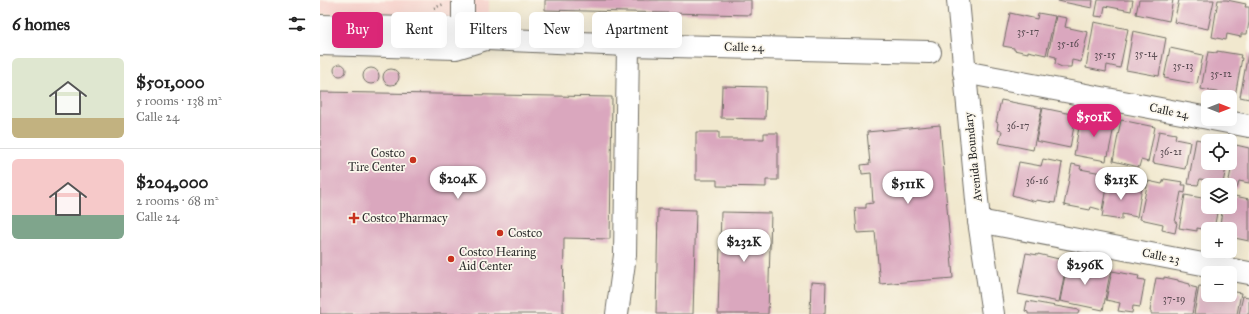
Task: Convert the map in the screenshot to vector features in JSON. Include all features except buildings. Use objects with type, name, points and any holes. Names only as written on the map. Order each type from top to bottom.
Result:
[{"type":"street","points":[[463,0],[463,12]]},
{"type":"street","name":"Avenida Boundary","points":[[958,0],[979,221],[992,314]]},
{"type":"street","name":"Calle 24","points":[[320,26],[455,30]]},
{"type":"street","name":"Calle 24","points":[[521,40],[592,43]]},
{"type":"street","name":"Calle 24","points":[[320,44],[455,48]]},
{"type":"street","name":"Calle 24","points":[[682,46],[930,52]]},
{"type":"street","points":[[617,314],[625,256],[628,48]]},
{"type":"street","name":"Calle 24","points":[[964,72],[1201,117]]},
{"type":"street","points":[[1237,124],[1249,126]]},
{"type":"street","name":"Calle 23","points":[[979,221],[1249,273]]},
{"type":"shaded area","points":[[320,0],[489,0],[489,12],[455,12],[455,18],[447,18],[447,12],[391,12],[391,16],[383,16],[383,12],[332,12],[332,14],[320,14]]},
{"type":"place","name":"Costco Tire Center","points":[[413,160]]},
{"type":"place","name":"Costco Pharmacy","points":[[354,218]]},
{"type":"place","name":"Costco","points":[[500,233]]},
{"type":"place","name":"Costco Hearing Aid Center","points":[[451,259]]}]
